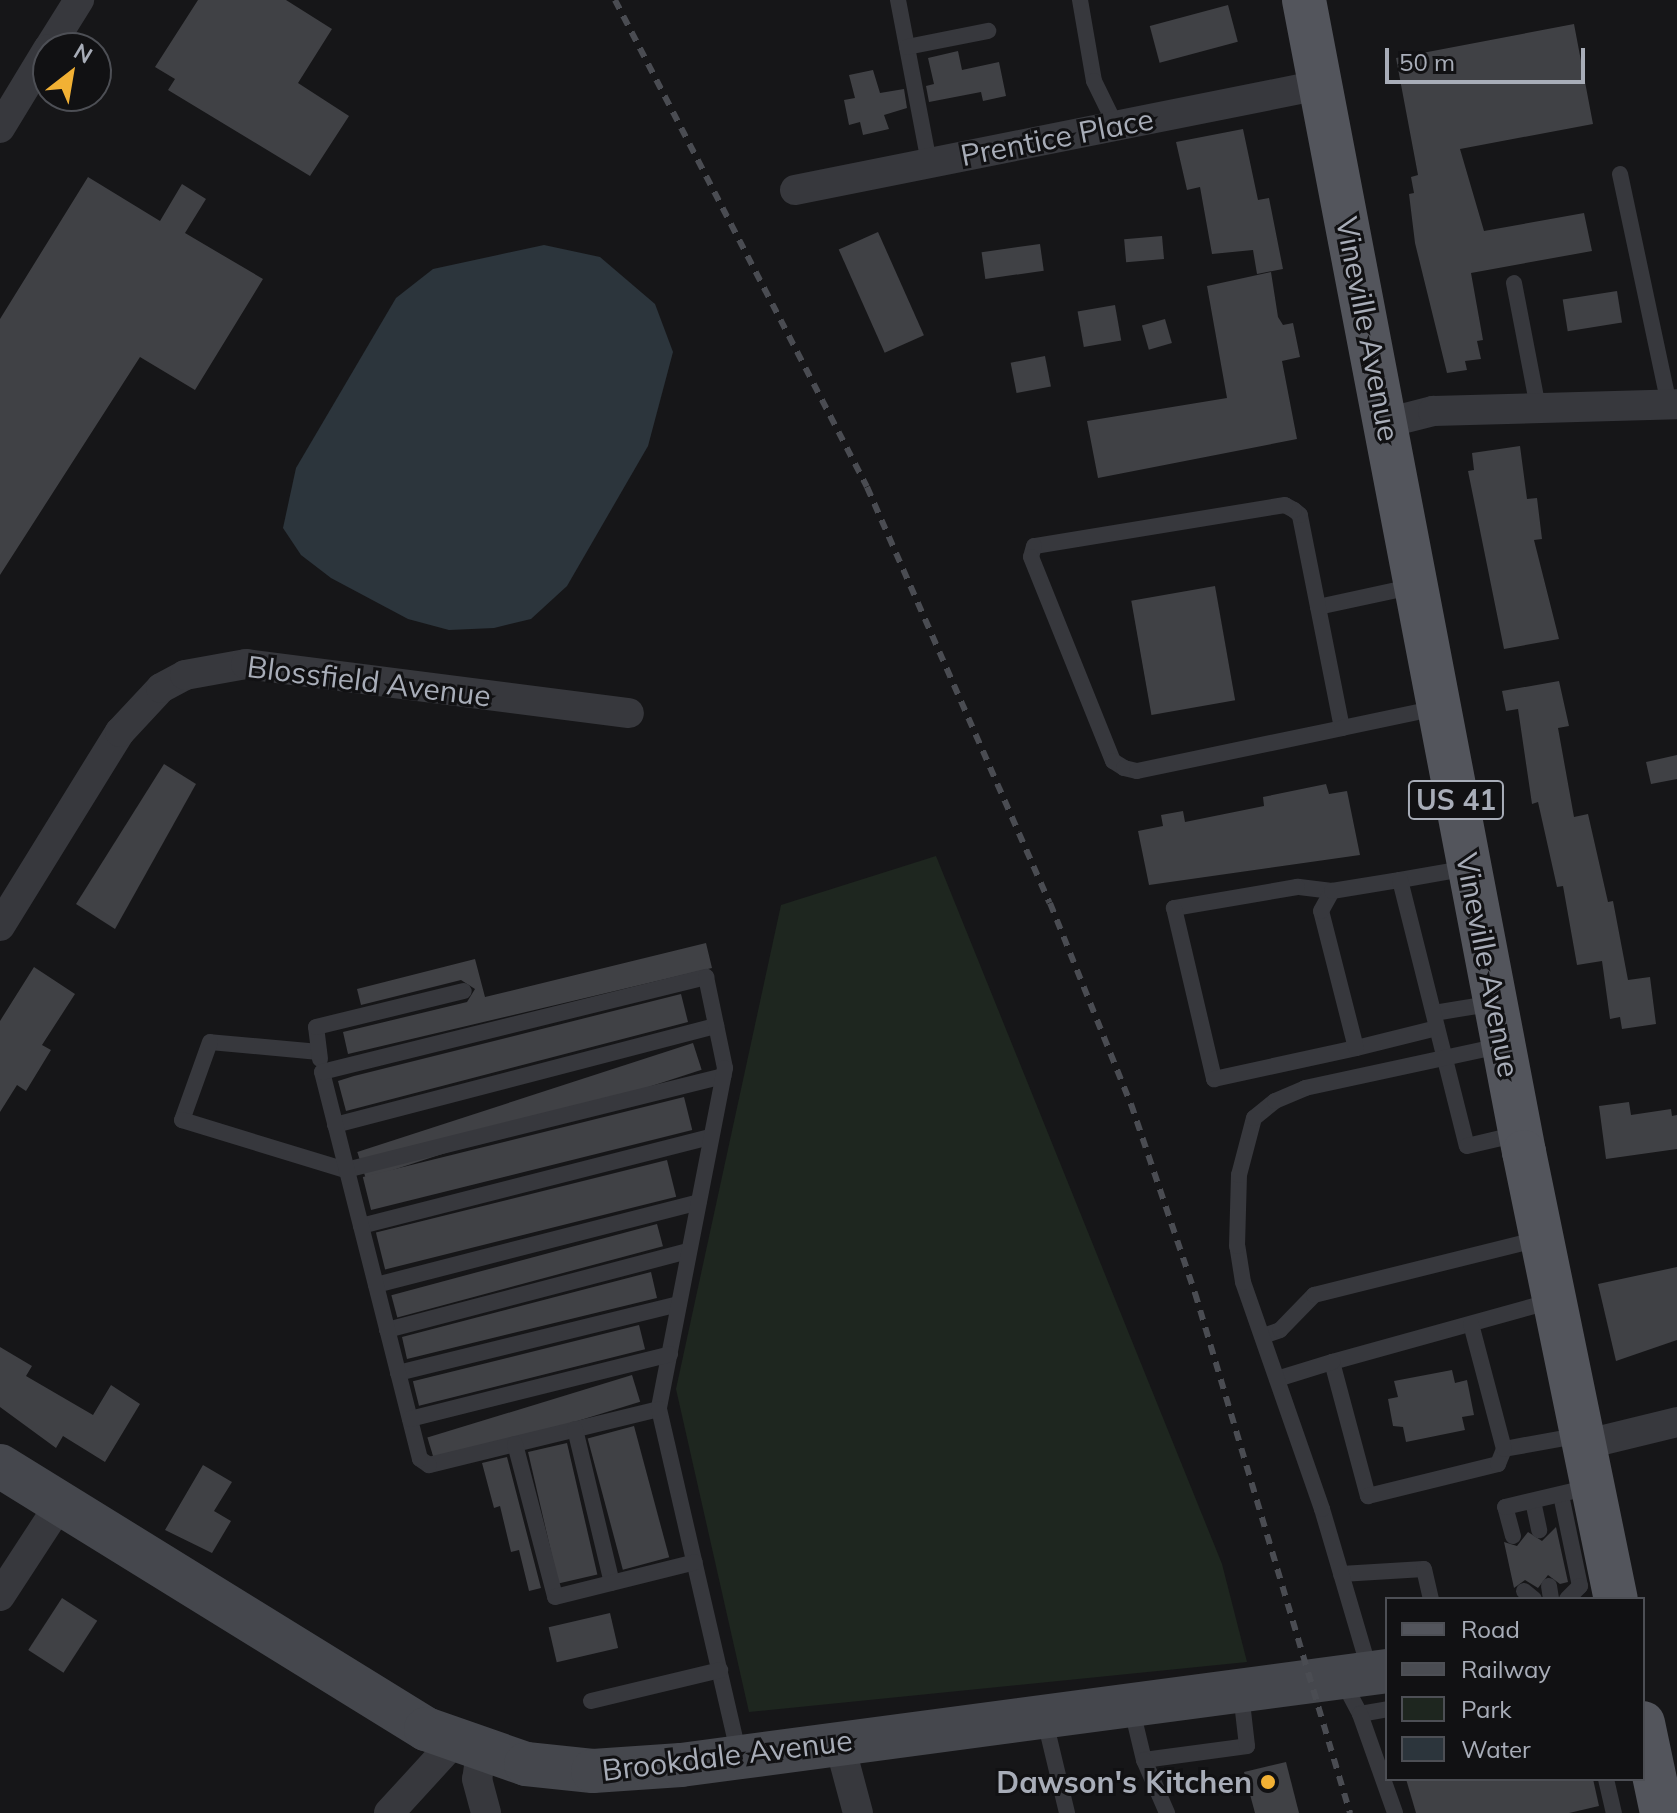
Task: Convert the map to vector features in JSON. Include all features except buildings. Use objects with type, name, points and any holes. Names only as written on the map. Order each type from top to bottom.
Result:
[{"type":"main road","name":"Vineville Avenue","points":[[1304,0],[1503,1045],[1582,1440],[1577,1491],[1615,1597]]},
{"type":"main road","points":[[1645,1742],[1662,1813]]},
{"type":"street","points":[[59,32],[79,0]]},
{"type":"street","points":[[0,128],[32,75]]},
{"type":"street","name":"Prentice Place","points":[[795,190],[1320,85]]},
{"type":"street","points":[[1386,423],[1433,411],[1673,404]]},
{"type":"street","name":"Blossfield Avenue","points":[[0,926],[120,732],[161,688],[185,675],[246,664],[629,713]]},
{"type":"street","points":[[1582,1440],[1677,1422]]},
{"type":"street","name":"Brookdale Avenue","points":[[0,1466],[392,1710],[467,1747],[526,1764],[593,1771],[739,1757],[1241,1691],[1369,1689]]},
{"type":"street","points":[[0,1596],[60,1504]]},
{"type":"street","points":[[839,1742],[858,1813]]},
{"type":"street","points":[[389,1813],[467,1747],[486,1813]]},
{"type":"lane","points":[[898,0],[929,163]]},
{"type":"lane","points":[[1080,0],[1094,81],[1116,126]]},
{"type":"lane","points":[[907,47],[988,31]]},
{"type":"lane","points":[[1620,174],[1673,404]]},
{"type":"lane","points":[[1514,283],[1538,408]]},
{"type":"lane","points":[[1342,728],[1300,515],[1285,505],[1045,541],[1034,546],[1031,557],[1113,761],[1124,768],[1137,771],[1439,708]]},
{"type":"lane","points":[[1318,607],[1417,586]]},
{"type":"lane","points":[[1469,868],[1332,891],[1297,887],[1174,908],[1214,1079],[1356,1048],[1495,1003]]},
{"type":"lane","points":[[1400,880],[1467,1146],[1520,1133]]},
{"type":"lane","points":[[1332,891],[1321,911],[1356,1048]]},
{"type":"lane","points":[[322,1072],[706,977],[723,1076],[659,1409],[739,1757]]},
{"type":"lane","points":[[464,991],[316,1027],[322,1072],[420,1459],[429,1465],[659,1409]]},
{"type":"lane","points":[[335,1125],[716,1026]]},
{"type":"lane","points":[[319,1052],[210,1042],[182,1120],[346,1170],[723,1076]]},
{"type":"lane","points":[[1385,1765],[1341,1574],[1243,1282],[1237,1246],[1239,1175],[1254,1118],[1305,1088],[1503,1045]]},
{"type":"lane","points":[[361,1226],[711,1137]]},
{"type":"lane","points":[[376,1285],[699,1202]]},
{"type":"lane","points":[[1263,1336],[1280,1330],[1314,1295],[1541,1238]]},
{"type":"lane","points":[[387,1330],[689,1251]]},
{"type":"lane","points":[[1277,1379],[1554,1301]]},
{"type":"lane","points":[[398,1373],[679,1304]]},
{"type":"lane","points":[[1332,1362],[1368,1496],[1498,1464],[1504,1449],[1471,1324]]},
{"type":"lane","points":[[410,1419],[670,1354]]},
{"type":"lane","points":[[575,1429],[612,1583]]},
{"type":"lane","points":[[1504,1449],[1582,1440]]},
{"type":"lane","points":[[515,1444],[555,1597],[695,1562]]},
{"type":"lane","points":[[1513,1536],[1505,1507],[1577,1491],[1580,1586],[1569,1597]]},
{"type":"lane","points":[[1533,1501],[1539,1530]]},
{"type":"lane","points":[[1341,1574],[1424,1569],[1431,1597]]},
{"type":"lane","points":[[591,1701],[720,1670]]},
{"type":"lane","points":[[1144,1760],[1247,1746],[1241,1691]]},
{"type":"lane","points":[[1131,1705],[1144,1760],[1167,1813]]},
{"type":"lane","points":[[1044,1716],[1067,1813]]},
{"type":"lane","points":[[1388,1781],[1395,1813]]},
{"type":"lane","points":[[1606,1781],[1614,1813]]},
{"type":"green space","points":[[936,856],[1222,1564],[1247,1662],[749,1712],[676,1389],[781,905]]},
{"type":"water","points":[[544,245],[600,257],[655,304],[673,352],[648,446],[567,586],[531,619],[494,628],[449,630],[408,619],[331,578],[301,555],[283,528],[296,468],[396,298],[433,269]]},
{"type":"railway","points":[[615,0],[867,487],[1050,903],[1131,1104],[1195,1293],[1350,1813]]},
{"type":"place","name":"Dawson's Kitchen","points":[[1268,1782]]}]
